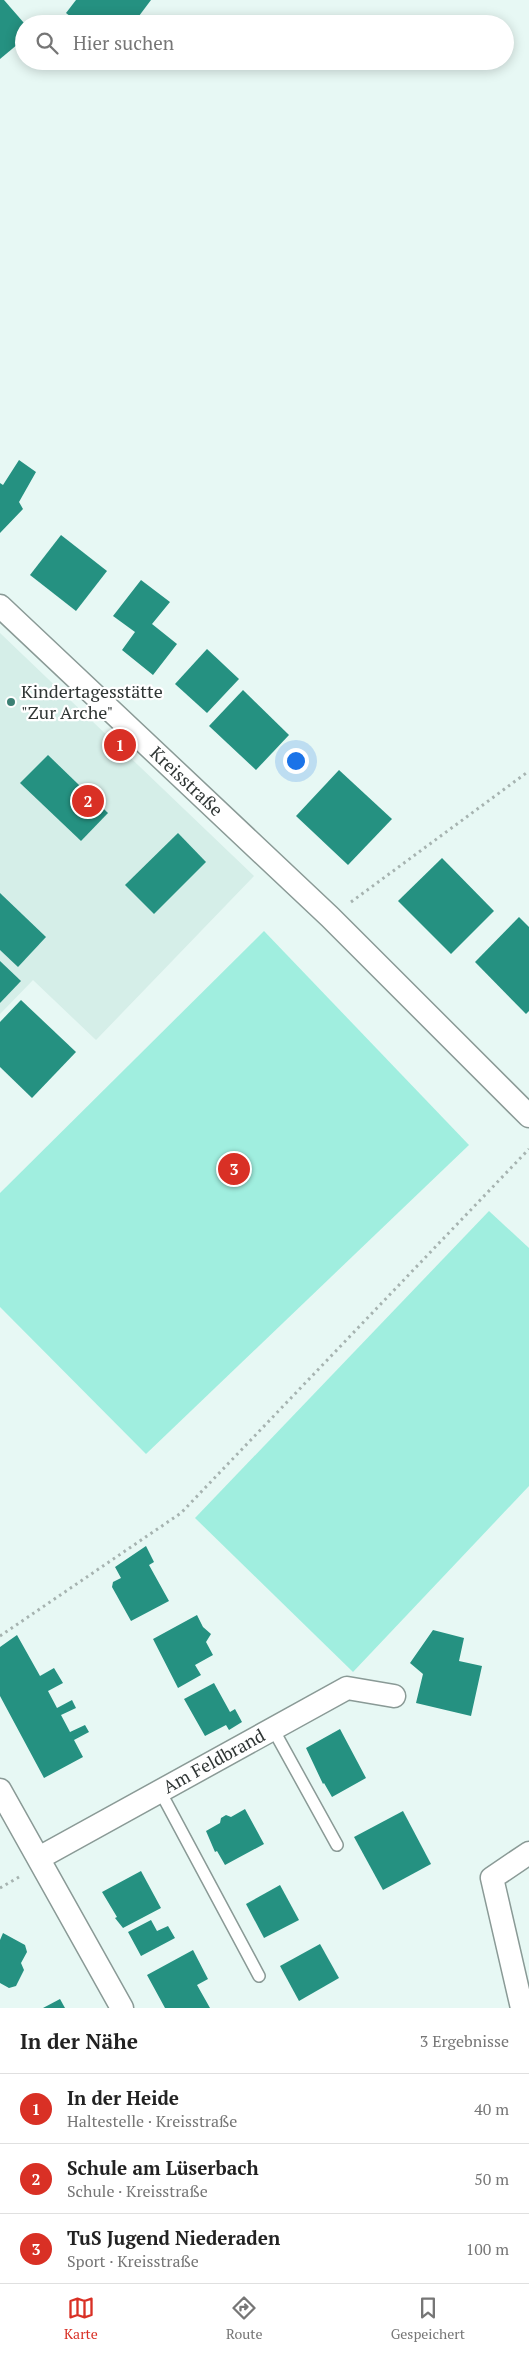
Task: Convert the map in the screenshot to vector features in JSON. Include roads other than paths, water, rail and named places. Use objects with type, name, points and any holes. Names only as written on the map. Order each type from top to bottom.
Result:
[{"type":"street","name":"Kreisstraße","points":[[0,606],[330,917],[529,1116]]},
{"type":"street","name":"Am Feldbrand","points":[[39,1858],[347,1688],[394,1696]]},
{"type":"street","points":[[0,1790],[122,2008]]},
{"type":"street","points":[[522,2008],[492,1878],[529,1853]]},
{"type":"lane","points":[[273,1729],[337,1845]]},
{"type":"lane","points":[[160,1791],[259,1976]]},
{"type":"place","name":"Kindertagesstätte \"Zur Arche\"","points":[[11,702]]},
{"type":"place","name":"In der Heide","points":[[120,745]]},
{"type":"place","name":"Schule am Lüserbach","points":[[88,801]]},
{"type":"place","name":"TuS Jugend Niederaden","points":[[234,1169]]}]
